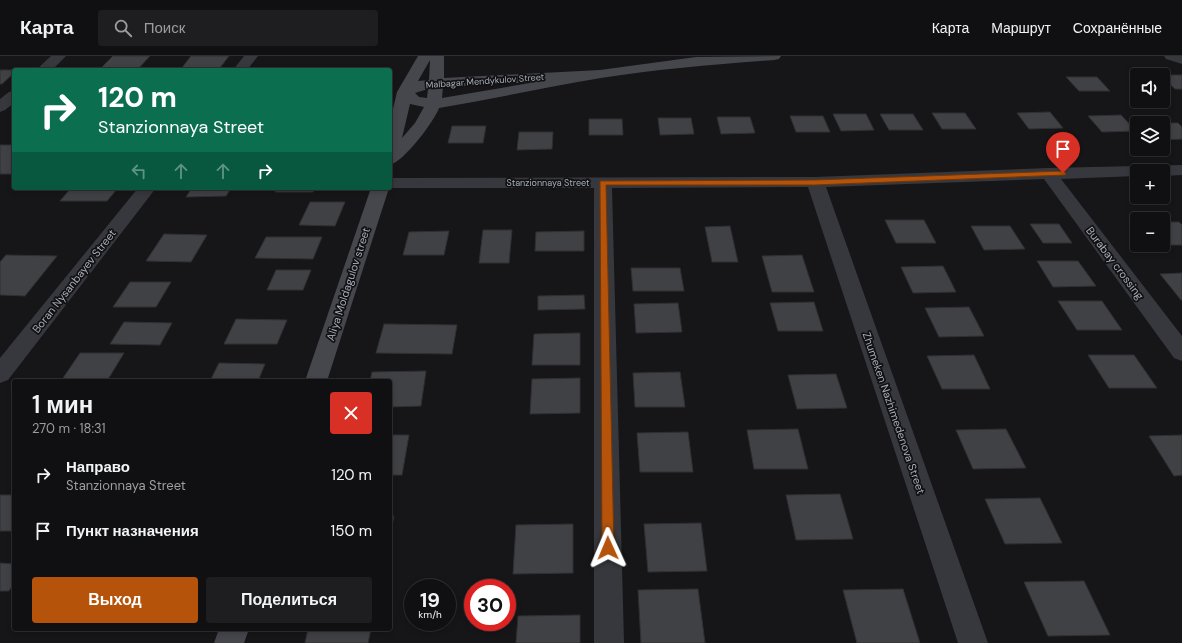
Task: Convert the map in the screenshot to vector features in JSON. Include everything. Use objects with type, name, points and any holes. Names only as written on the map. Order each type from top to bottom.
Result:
[{"type":"main road","points":[[392,145],[405,92],[425,56]]},
{"type":"main road","points":[[419,130],[433,104],[436,83],[437,56]]},
{"type":"main road","points":[[444,56],[446,62],[457,72],[502,86]]},
{"type":"main road","name":"Malbagar Mendykulov Street","points":[[502,86],[436,83],[417,86],[405,92],[414,101],[433,104],[502,86],[696,61],[774,56]]},
{"type":"main road","points":[[392,158],[419,130],[445,114],[502,86]]},
{"type":"main road","name":"Aliya Moldagulov street","points":[[317,379],[379,190]]},
{"type":"main road","points":[[229,643],[233,631]]},
{"type":"street","points":[[45,68],[59,56]]},
{"type":"street","points":[[242,68],[251,56]]},
{"type":"street","points":[[1171,56],[1182,60]]},
{"type":"street","points":[[0,107],[12,97]]},
{"type":"street","name":"Stanzionnaya Street","points":[[1170,170],[1182,170]]},
{"type":"street","name":"Stanzionnaya Street","points":[[392,183],[815,182],[1130,171]]},
{"type":"street","name":"Burabay crossing","points":[[1048,173],[1178,342]]},
{"type":"street","name":"Zhumeken Nazhimedenova Street","points":[[815,182],[973,643]]},
{"type":"street","points":[[603,183],[609,643]]},
{"type":"street","name":"Boran Nysanbayev Street","points":[[0,374],[145,190]]},
{"type":"building","points":[[113,56],[150,56],[139,68],[101,68]]},
{"type":"building","points":[[191,56],[229,56],[220,68],[182,68]]},
{"type":"building","points":[[0,70],[12,70],[12,75],[2,84],[0,84]]},
{"type":"building","points":[[1170,75],[1182,75],[1182,89],[1175,89],[1170,84]]},
{"type":"building","points":[[1066,77],[1097,77],[1110,91],[1079,91]]},
{"type":"building","points":[[1050,112],[1063,128],[1029,129],[1017,113]]},
{"type":"building","points":[[932,113],[965,113],[976,129],[942,129]]},
{"type":"building","points":[[833,114],[866,114],[874,130],[841,131]]},
{"type":"building","points":[[880,114],[913,114],[923,130],[889,130]]},
{"type":"building","points":[[1121,115],[1130,125],[1130,131],[1102,132],[1088,116]]},
{"type":"building","points":[[790,116],[823,116],[830,132],[796,132]]},
{"type":"building","points":[[717,117],[750,117],[755,133],[721,134]]},
{"type":"building","points":[[658,118],[691,118],[694,134],[660,135]]},
{"type":"building","points":[[589,119],[622,119],[623,135],[589,135]]},
{"type":"building","points":[[1170,123],[1178,123],[1182,127],[1182,139],[1170,140]]},
{"type":"building","points":[[452,126],[486,126],[483,143],[448,143]]},
{"type":"building","points":[[519,132],[553,132],[552,149],[517,150]]},
{"type":"building","points":[[0,145],[12,145],[12,174],[0,174]]},
{"type":"building","points":[[69,190],[116,190],[107,201],[60,201]]},
{"type":"building","points":[[191,190],[230,190],[226,196],[186,197]]},
{"type":"building","points":[[276,190],[314,190],[313,192],[275,192]]},
{"type":"building","points":[[310,202],[345,202],[335,226],[299,225]]},
{"type":"building","points":[[885,220],[924,220],[936,243],[896,243]]},
{"type":"building","points":[[1170,222],[1179,222],[1182,225],[1182,245],[1170,245]]},
{"type":"building","points":[[1030,224],[1059,224],[1072,243],[1043,243]]},
{"type":"building","points":[[730,226],[738,262],[712,262],[705,227]]},
{"type":"building","points":[[971,226],[1010,226],[1025,249],[984,250]]},
{"type":"building","points":[[483,230],[512,230],[509,263],[479,263]]},
{"type":"building","points":[[449,231],[444,255],[403,255],[409,232]]},
{"type":"building","points":[[584,231],[584,251],[535,251],[536,232]]},
{"type":"building","points":[[164,234],[207,235],[191,262],[146,261]]},
{"type":"building","points":[[266,237],[322,237],[313,259],[255,258]]},
{"type":"building","points":[[6,255],[57,256],[25,296],[0,295],[0,262]]},
{"type":"building","points":[[802,255],[814,292],[772,292],[762,256]]},
{"type":"building","points":[[1037,261],[1078,261],[1096,286],[1053,287]]},
{"type":"building","points":[[943,266],[956,292],[913,293],[901,267]]},
{"type":"building","points":[[631,268],[680,268],[684,291],[633,291]]},
{"type":"building","points":[[276,270],[311,270],[303,290],[267,290]]},
{"type":"building","points":[[1182,273],[1182,300],[1181,300],[1160,274]]},
{"type":"building","points":[[130,282],[171,282],[156,307],[113,307]]},
{"type":"building","points":[[584,295],[585,309],[538,310],[538,296]]},
{"type":"building","points":[[1058,301],[1102,301],[1122,330],[1077,330]]},
{"type":"building","points":[[814,302],[823,331],[778,331],[770,303]]},
{"type":"building","points":[[678,303],[682,332],[636,333],[634,304]]},
{"type":"building","points":[[969,307],[984,336],[939,337],[925,308]]},
{"type":"building","points":[[236,319],[287,320],[277,344],[224,344]]},
{"type":"building","points":[[124,322],[172,323],[160,345],[110,344]]},
{"type":"building","points":[[384,324],[457,325],[452,354],[376,353]]},
{"type":"building","points":[[580,333],[580,365],[532,365],[534,334]]},
{"type":"building","points":[[80,353],[124,353],[108,379],[62,379]]},
{"type":"building","points":[[974,355],[990,389],[942,389],[927,356]]},
{"type":"building","points":[[1088,355],[1134,355],[1157,388],[1109,388]]},
{"type":"building","points":[[219,363],[265,364],[259,379],[211,379]]},
{"type":"building","points":[[426,371],[421,406],[392,407],[392,379],[370,379],[372,372]]},
{"type":"building","points":[[680,372],[685,407],[635,407],[633,373]]},
{"type":"building","points":[[836,374],[847,408],[797,409],[788,375]]},
{"type":"building","points":[[580,378],[580,413],[530,414],[532,379]]},
{"type":"building","points":[[798,429],[808,469],[754,469],[747,430]]},
{"type":"building","points":[[1006,429],[1026,468],[973,469],[956,430]]},
{"type":"building","points":[[688,432],[693,472],[640,472],[637,433]]},
{"type":"building","points":[[392,435],[409,435],[402,475],[392,475]]},
{"type":"building","points":[[1182,435],[1182,475],[1174,476],[1149,436]]},
{"type":"building","points":[[840,494],[853,539],[796,540],[786,495]]},
{"type":"building","points":[[0,495],[12,495],[12,531],[0,531]]},
{"type":"building","points":[[1040,498],[1062,543],[1005,544],[985,499]]},
{"type":"building","points":[[701,523],[707,571],[648,572],[644,524]]},
{"type":"building","points":[[573,524],[573,573],[513,574],[516,525]]},
{"type":"building","points":[[0,563],[12,564],[12,586],[9,591],[0,591]]},
{"type":"building","points":[[1084,581],[1110,635],[1048,636],[1024,582]]},
{"type":"building","points":[[698,589],[705,643],[641,643],[638,590]]},
{"type":"building","points":[[903,589],[920,643],[857,643],[843,590]]},
{"type":"building","points":[[580,615],[580,643],[516,643],[518,616]]},
{"type":"building","points":[[308,631],[371,631],[368,643],[305,643]]},
{"type":"route","points":[[608,548],[603,183],[815,182],[1063,173]]}]
